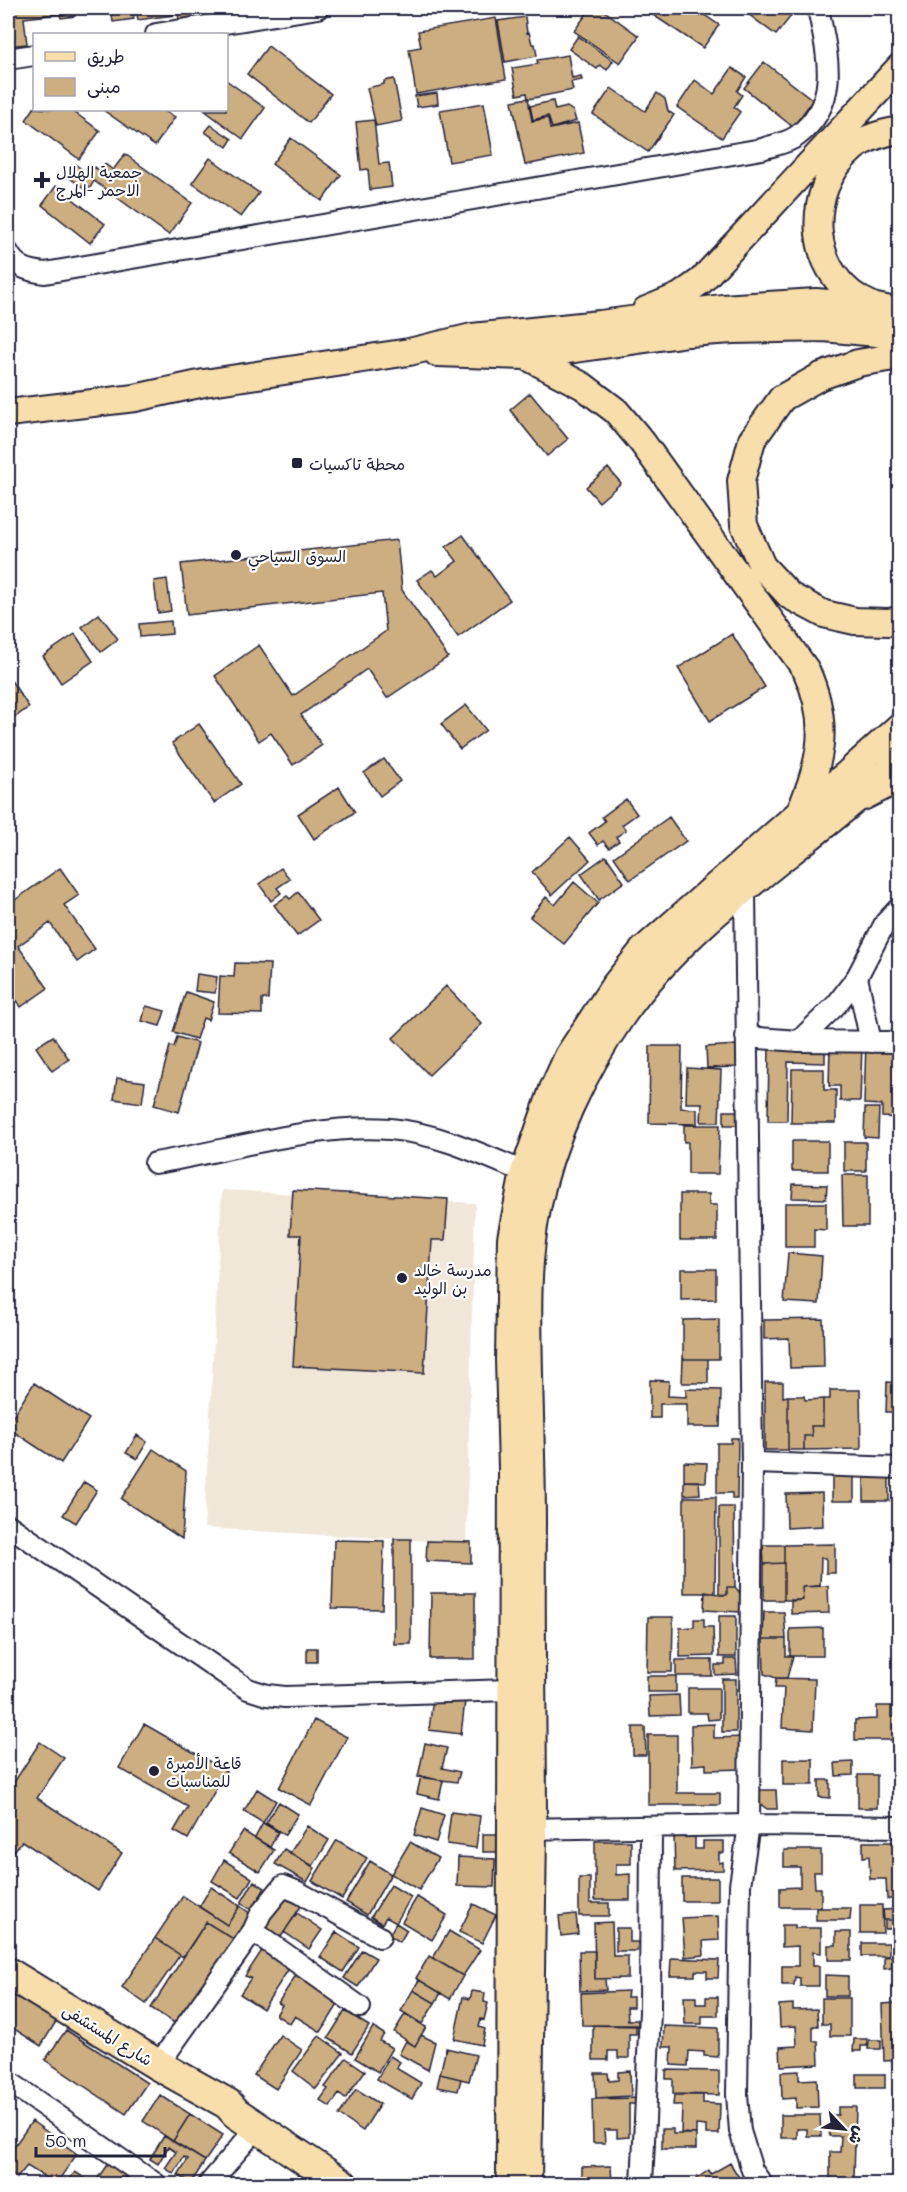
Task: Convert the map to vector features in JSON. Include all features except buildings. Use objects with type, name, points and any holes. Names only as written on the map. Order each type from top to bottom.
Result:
[{"type":"highway","points":[[862,795],[900,776]]},
{"type":"highway","name":"شارع المستشفى","points":[[8,1972],[158,2065],[228,2104],[236,2113],[342,2184]]},
{"type":"highway","points":[[209,2095],[232,2126],[315,2184]]},
{"type":"main road","points":[[600,324],[658,306],[680,296],[701,281],[900,67]]},
{"type":"main road","points":[[888,310],[857,299],[840,284],[831,269],[819,239],[817,213],[824,189],[835,168],[853,148],[877,134],[900,130]]},
{"type":"main road","points":[[8,413],[135,398],[204,383],[409,352],[472,337],[600,324],[722,308],[816,303],[888,310]]},
{"type":"main road","points":[[409,352],[526,356],[688,333],[733,330],[824,328],[878,333],[900,338]]},
{"type":"main road","points":[[526,356],[583,386],[616,411],[642,442],[806,670],[820,709],[821,738],[818,765],[799,813],[785,858]]},
{"type":"main road","points":[[900,356],[858,363],[821,376],[782,398],[752,440],[741,481],[744,525],[762,566],[790,596],[824,614],[855,621],[900,620]]},
{"type":"main road","points":[[522,1829],[511,1690],[512,1468],[509,1360],[513,1229],[524,1172],[553,1089],[568,1056],[614,986],[643,950],[900,726]]},
{"type":"main road","points":[[515,2184],[532,1472],[527,1280],[537,1206],[552,1154],[578,1091],[623,1014],[665,963],[695,933],[900,761]]},
{"type":"street","points":[[162,33],[318,8]]},
{"type":"street","points":[[8,252],[17,265],[34,272],[45,273],[762,149],[796,137],[818,116],[828,88],[825,48],[818,8]]},
{"type":"street","points":[[8,59],[33,55]]},
{"type":"street","points":[[745,891],[752,1462],[749,1825],[740,1885],[737,2095],[740,2131],[752,2170],[762,2184]]},
{"type":"street","points":[[799,1041],[837,1004],[857,977],[885,923],[900,907]]},
{"type":"street","points":[[857,977],[871,1041]]},
{"type":"street","points":[[746,1037],[799,1041],[900,1042]]},
{"type":"street","points":[[155,1162],[339,1130],[389,1129],[423,1134],[450,1142],[524,1172]]},
{"type":"street","points":[[752,1462],[900,1468]]},
{"type":"street","points":[[8,1525],[248,1689],[267,1695],[307,1697],[511,1690]]},
{"type":"street","points":[[522,1829],[749,1825],[900,1827]]},
{"type":"street","points":[[642,2184],[650,2012],[651,1828]]},
{"type":"street","points":[[158,2065],[253,1931],[261,1913],[283,1886],[380,1937]]},
{"type":"street","points":[[253,1931],[360,2007]]},
{"type":"street","points":[[11,2090],[156,2184]]},
{"type":"street","points":[[209,2184],[248,2138]]},
{"type":"shaded area","points":[[222,1190],[475,1203],[466,1543],[204,1528]]},
{"type":"place","name":"جمعية الهلال الاحمر -المرج","points":[[42,180]]},
{"type":"place","name":"محطة تاكسيات","points":[[297,463]]},
{"type":"place","name":"السوق السياحي","points":[[236,555]]},
{"type":"place","name":"مدرسة خالد بن الوليد","points":[[402,1278]]},
{"type":"place","name":"قاعة الأميرة للمناسبات","points":[[154,1771]]}]
